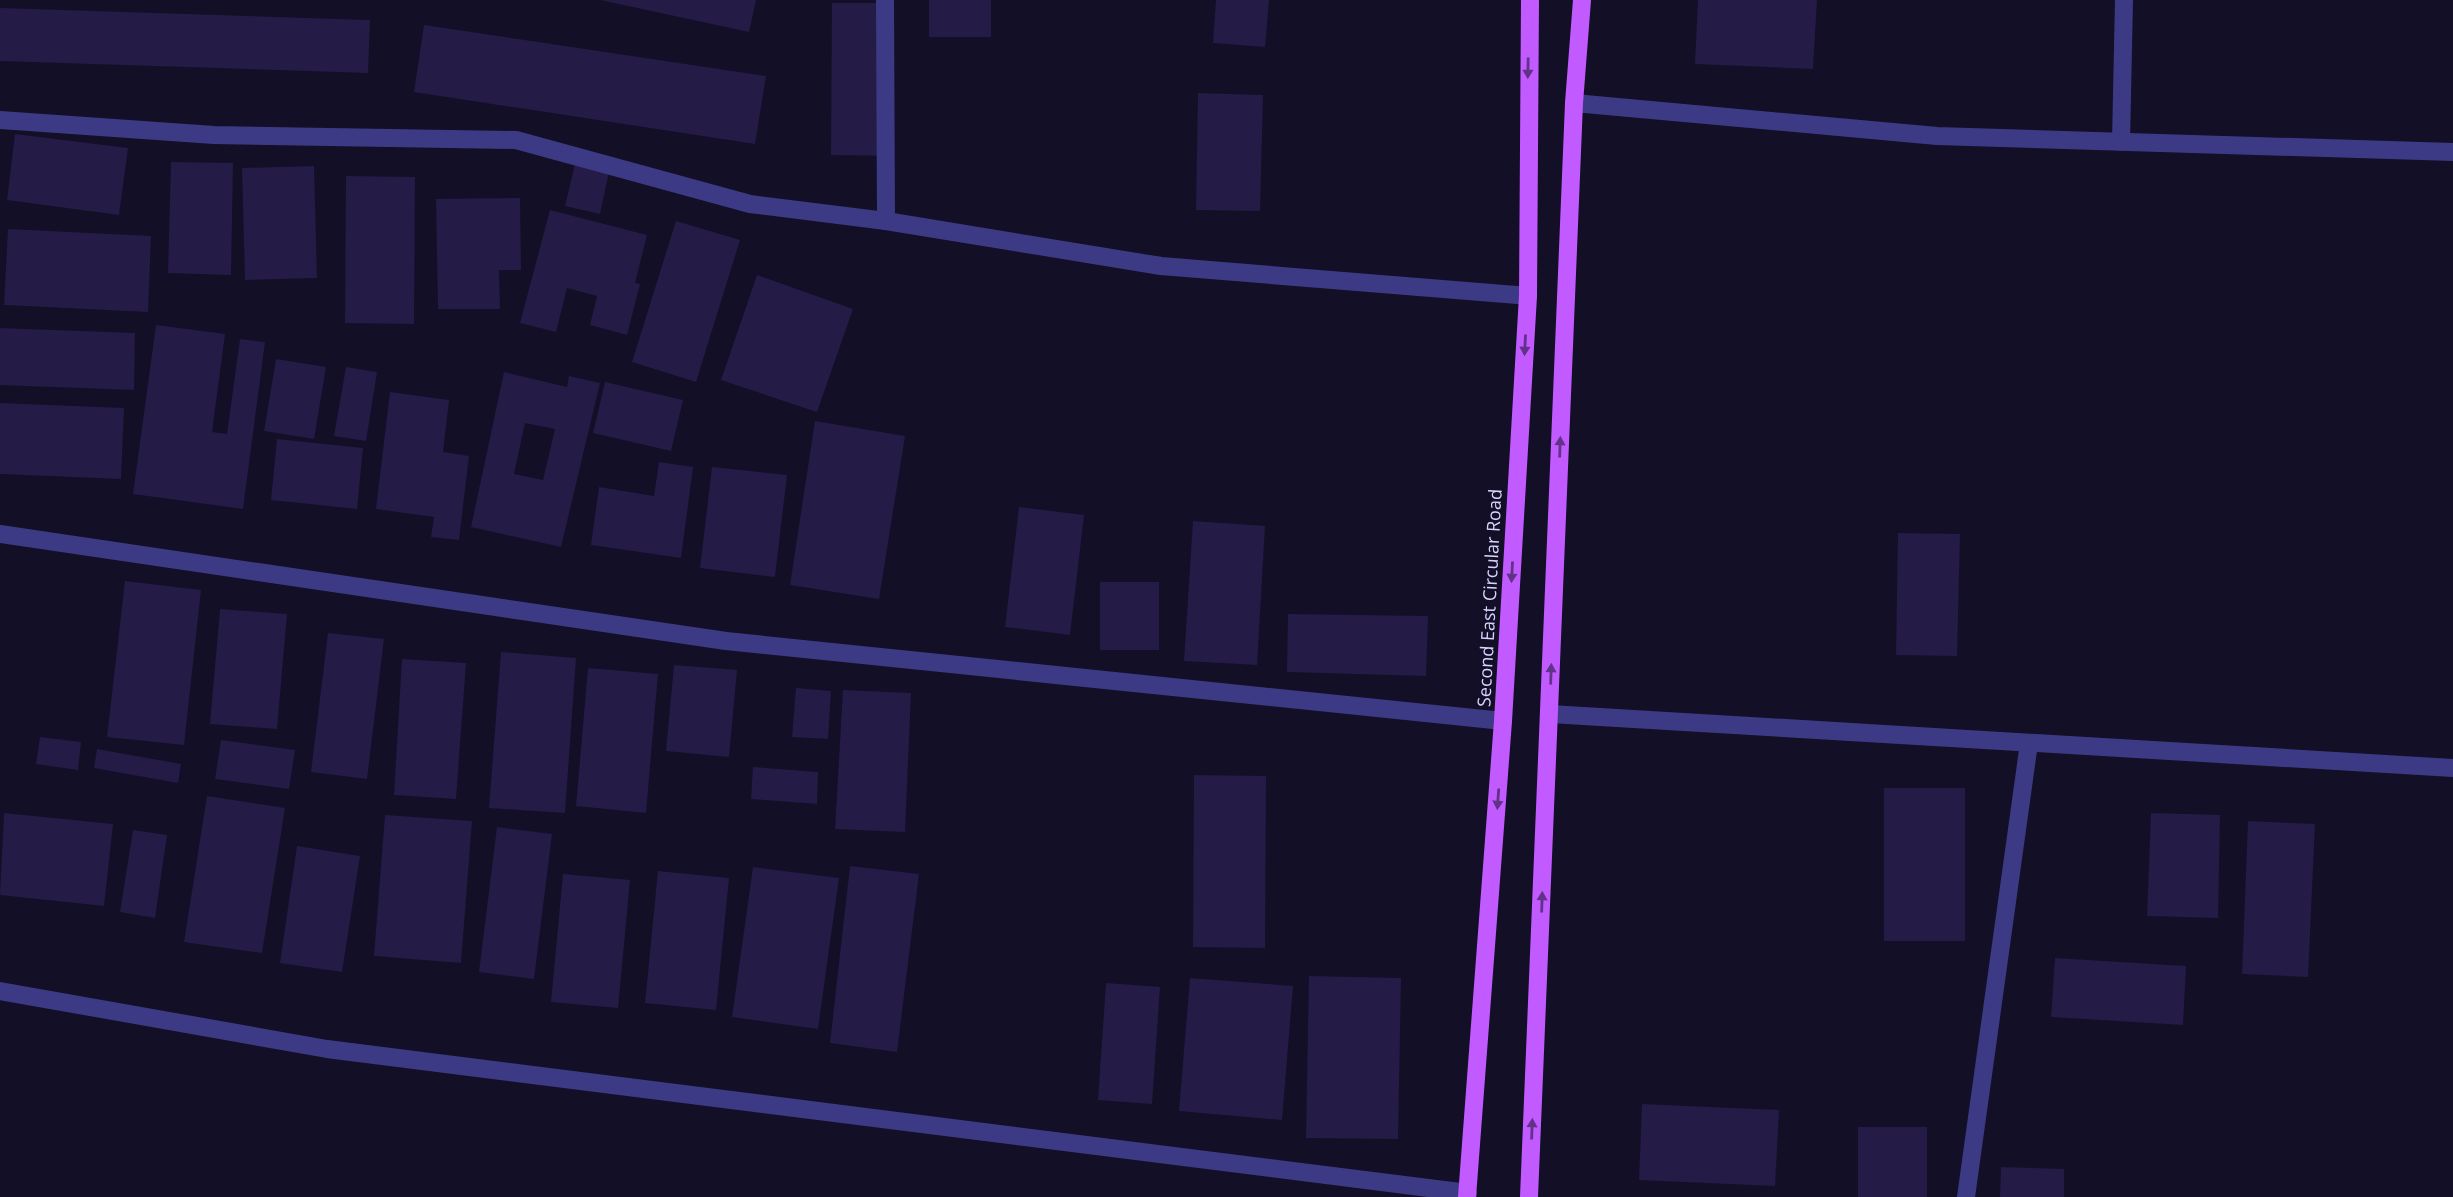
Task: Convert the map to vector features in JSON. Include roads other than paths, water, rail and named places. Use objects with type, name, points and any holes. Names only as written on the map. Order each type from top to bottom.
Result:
[{"type":"main road","name":"Second East Circular Road","points":[[1468,1195],[1503,721],[1528,296],[1530,0]]},
{"type":"main road","points":[[1530,1197],[1574,103],[1582,0]]},
{"type":"street","points":[[885,0],[886,220]]},
{"type":"street","points":[[2121,142],[2124,0]]},
{"type":"street","points":[[1574,103],[1937,136],[2453,152]]},
{"type":"street","points":[[0,120],[214,135],[516,140],[750,204],[886,220],[1161,266],[1528,296]]},
{"type":"street","points":[[0,534],[726,641],[1503,721]]},
{"type":"street","points":[[1550,714],[2453,768]]},
{"type":"street","points":[[1966,1197],[2029,743]]},
{"type":"street","points":[[0,991],[327,1049],[1468,1195]]}]
